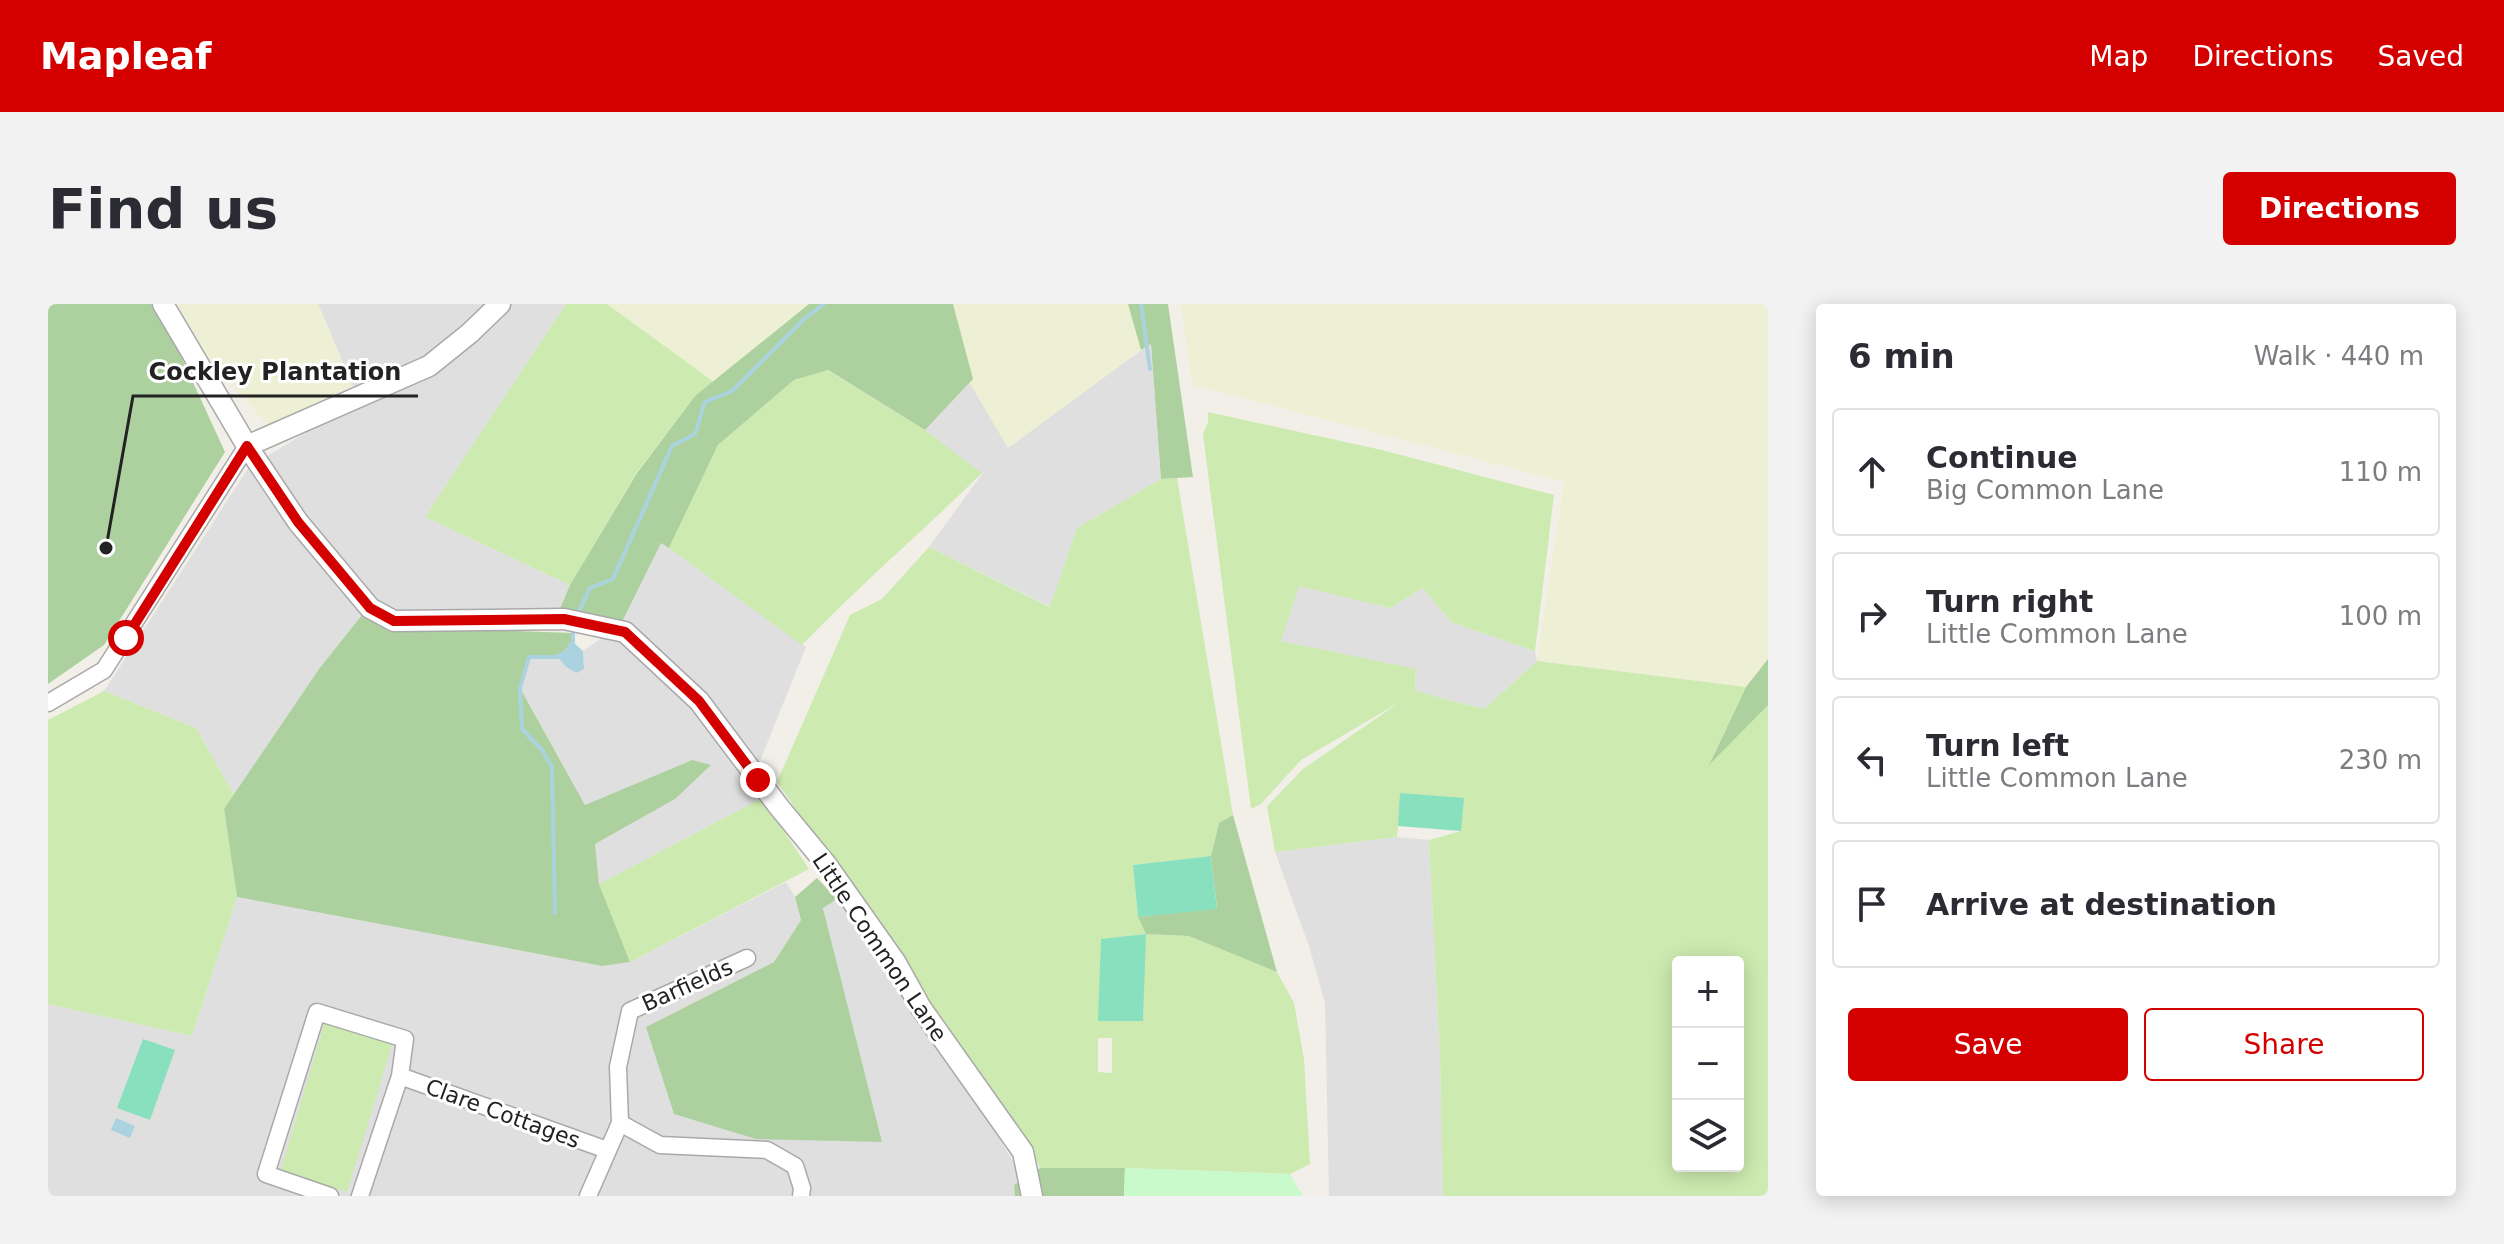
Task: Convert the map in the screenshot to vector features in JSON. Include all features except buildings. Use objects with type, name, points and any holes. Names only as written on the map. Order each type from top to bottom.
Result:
[{"type":"street","name":"Little Common Lane","points":[[163,304],[247,446],[298,522],[370,608],[394,621],[564,619],[625,632],[699,701],[835,877],[896,963],[921,1008],[1023,1152],[1032,1196]]},
{"type":"street","points":[[48,703],[104,670],[247,446],[429,366],[500,304]]},
{"type":"street","name":"Barfields","points":[[588,1196],[620,1123],[618,1067],[630,1011],[747,958]]},
{"type":"street","name":"Clare Cottages","points":[[330,1196],[266,1174],[317,1012],[405,1039],[400,1076],[360,1196]]},
{"type":"street","name":"Clare Cottages","points":[[400,1076],[607,1150]]},
{"type":"street","points":[[620,1123],[660,1145],[767,1150],[795,1166],[802,1188],[801,1196]]},
{"type":"shaded area","points":[[318,304],[566,304],[425,517],[570,585],[559,611],[362,616],[319,669],[234,795],[196,728],[104,691],[249,467],[359,401]]},
{"type":"shaded area","points":[[1151,343],[1161,479],[1077,528],[1051,607],[929,547],[982,474],[925,430],[973,379],[1009,447]]},
{"type":"shaded area","points":[[661,542],[806,647],[758,766],[762,798],[599,884],[595,844],[675,799],[692,760],[585,805],[520,688],[529,657],[558,657],[565,666],[584,669],[583,651],[621,624]]},
{"type":"shaded area","points":[[1299,586],[1390,608],[1423,588],[1451,622],[1535,651],[1537,661],[1484,709],[1415,691],[1416,670],[1280,641]]},
{"type":"shaded area","points":[[1397,837],[1429,840],[1440,1056],[1443,1196],[1329,1196],[1325,1003],[1309,946],[1275,852]]},
{"type":"shaded area","points":[[786,882],[795,897],[801,920],[774,962],[646,1027],[881,1141],[823,907],[837,899],[970,1092],[1024,1179],[1015,1185],[1015,1196],[48,1196],[48,1004],[192,1036],[237,897],[602,966],[630,962]]},
{"type":"green space","points":[[48,304],[157,304],[225,452],[104,645],[48,684]]},
{"type":"green space","points":[[178,304],[318,304],[353,386],[269,427],[194,341]]},
{"type":"green space","points":[[566,304],[607,304],[714,382],[695,396],[637,472],[570,585],[425,517]]},
{"type":"green space","points":[[607,304],[809,304],[714,382]]},
{"type":"green space","points":[[809,304],[953,304],[973,379],[925,430],[828,370],[794,380],[718,445],[669,548],[661,543],[621,624],[559,611],[570,585],[637,473],[695,396]]},
{"type":"green space","points":[[952,304],[1128,304],[1141,350],[1008,448],[969,382]]},
{"type":"green space","points":[[1128,304],[1168,304],[1193,477],[1161,479],[1151,344],[1141,350]]},
{"type":"green space","points":[[1181,304],[1768,304],[1768,659],[1746,687],[1537,661],[1564,482],[1192,385]]},
{"type":"green space","points":[[827,370],[925,430],[982,473],[802,645],[669,548],[718,445],[794,380]]},
{"type":"green space","points":[[1208,412],[1382,450],[1554,495],[1535,651],[1451,622],[1423,588],[1390,608],[1299,586],[1281,641],[1416,669],[1415,691],[1484,709],[1537,661],[1746,687],[1710,762],[1768,664],[1768,1196],[1443,1196],[1440,1056],[1429,840],[1461,831],[1401,793],[1397,837],[1275,852],[1267,806],[1303,769],[1400,702],[1301,760],[1261,804],[1251,809],[1203,434]]},
{"type":"green space","points":[[1177,478],[1233,815],[1219,823],[1211,856],[1133,865],[1138,917],[1146,934],[1189,936],[1277,972],[1294,1003],[1304,1059],[1310,1164],[1290,1174],[1040,1168],[1026,1140],[777,782],[850,615],[882,599],[929,547],[1050,607],[1077,528],[1161,479]],"holes":[[[1145,934],[1143,1021],[1099,1021],[1101,940]],[[1098,1038],[1112,1038],[1112,1073],[1098,1072]]]},
{"type":"green space","points":[[362,615],[398,627],[573,633],[573,642],[558,657],[529,657],[520,688],[585,805],[692,760],[711,765],[675,799],[595,844],[599,884],[630,962],[602,966],[237,897],[224,809],[319,669]]},
{"type":"green space","points":[[1768,659],[1768,705],[1709,765],[1746,687]]},
{"type":"green space","points":[[104,691],[196,728],[234,795],[224,809],[237,897],[192,1036],[48,1004],[48,720]]},
{"type":"green space","points":[[1400,793],[1464,798],[1461,831],[1398,826]]},
{"type":"green space","points":[[762,798],[809,869],[630,962],[599,884]]},
{"type":"green space","points":[[1233,815],[1277,972],[1189,936],[1146,934],[1138,917],[1217,908],[1211,856],[1219,823]]},
{"type":"green space","points":[[1211,856],[1217,909],[1138,917],[1133,865]]},
{"type":"green space","points":[[817,878],[837,899],[823,908],[882,1142],[756,1139],[674,1114],[646,1027],[774,962],[801,920],[795,897]]},
{"type":"green space","points":[[1146,934],[1143,1021],[1098,1021],[1101,939]]},
{"type":"green space","points":[[325,1021],[393,1042],[347,1192],[281,1170]]},
{"type":"green space","points":[[143,1039],[175,1050],[150,1120],[117,1108]]},
{"type":"green space","points":[[1040,1168],[1125,1168],[1124,1196],[1015,1196],[1014,1185]]},
{"type":"green space","points":[[1125,1168],[1290,1174],[1303,1196],[1124,1196]]},
{"type":"water","points":[[573,642],[583,651],[584,669],[576,673],[558,657]]},
{"type":"water","points":[[116,1118],[135,1126],[130,1138],[111,1130]]},
{"type":"waterway","points":[[577,615],[590,588],[613,579],[672,446],[695,434],[705,402],[732,391],[805,318],[824,304]]},
{"type":"waterway","points":[[1141,304],[1150,369]]},
{"type":"waterway","points":[[570,645],[573,642],[573,627]]},
{"type":"waterway","points":[[555,913],[552,767],[542,750],[522,729],[520,688],[529,657],[558,657],[561,654]]},
{"type":"place","name":"Cockley Plantation","points":[[106,548]]},
{"type":"route","points":[[126,638],[247,446],[298,522],[370,608],[394,621],[564,619],[625,632],[699,701],[758,780]]}]
